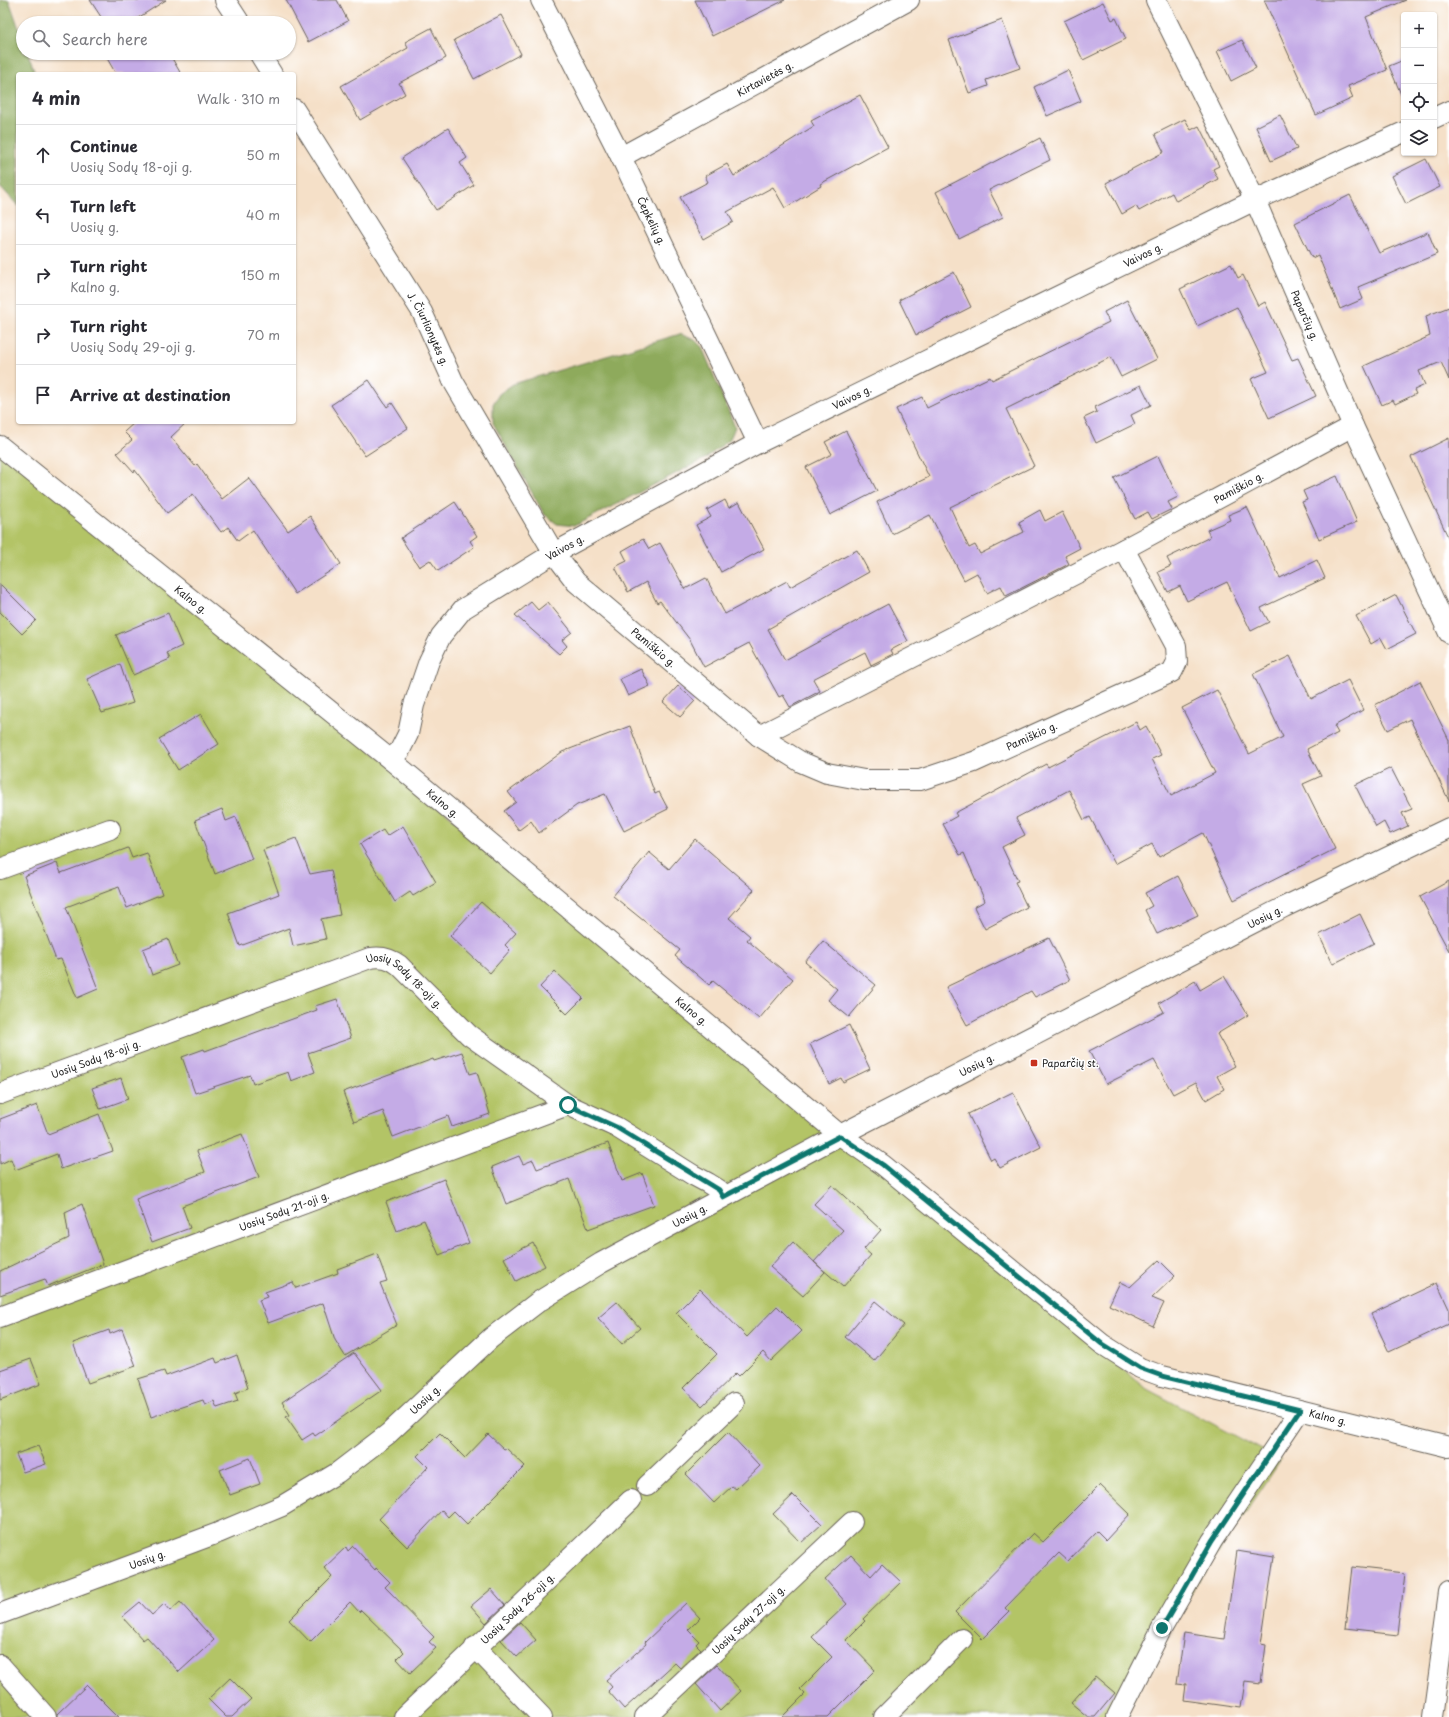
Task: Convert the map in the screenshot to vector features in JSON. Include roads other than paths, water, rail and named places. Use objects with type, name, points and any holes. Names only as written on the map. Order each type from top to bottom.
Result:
[{"type":"street","points":[[225,0],[235,16]]},
{"type":"street","name":"Čepkelių g.","points":[[542,0],[621,157],[758,443]]},
{"type":"street","name":"Kirtavietės g.","points":[[621,157],[909,0]]},
{"type":"street","name":"Paparčių g.","points":[[1156,0],[1255,200],[1353,426],[1449,633]]},
{"type":"street","points":[[263,60],[271,72]]},
{"type":"street","points":[[1437,117],[1449,111]]},
{"type":"street","name":"J. Čiurlionytės g.","points":[[296,112],[422,312],[452,381],[554,553]]},
{"type":"street","name":"Vaivos g.","points":[[391,760],[400,750],[408,734],[414,705],[429,661],[441,636],[463,609],[554,553],[758,443],[1255,200],[1401,133]]},
{"type":"street","name":"Pamiškio g.","points":[[759,736],[1124,549],[1353,426]]},
{"type":"street","name":"Kalno g.","points":[[0,446],[391,760],[840,1136],[889,1170],[1102,1344],[1140,1368],[1162,1376],[1449,1446]]},
{"type":"street","name":"Pamiškio g.","points":[[554,553],[576,582],[759,736],[802,762],[827,773],[864,780],[920,780],[974,762],[1172,672],[1177,662],[1176,646],[1124,549]]},
{"type":"street","name":"Uosių g.","points":[[0,1614],[218,1533],[282,1506],[337,1473],[388,1434],[490,1338],[538,1302],[601,1264],[723,1197],[1284,907],[1449,828]]},
{"type":"street","points":[[0,869],[110,829]]},
{"type":"street","name":"Uosių Sodų 18-oji g.","points":[[0,1094],[370,958],[380,956],[391,959],[400,965],[469,1035],[568,1105],[616,1127],[719,1190],[723,1197]]},
{"type":"street","name":"Uosių Sodų 21-oji g.","points":[[0,1317],[568,1105]]},
{"type":"street","points":[[646,1486],[734,1403]]},
{"type":"street","points":[[1117,1717],[1162,1628],[1212,1541],[1300,1410]]},
{"type":"street","name":"Uosių Sodų 26-oji g.","points":[[404,1717],[475,1647],[631,1500]]},
{"type":"street","name":"Uosių Sodų 27-oji g.","points":[[645,1717],[852,1522]]},
{"type":"street","points":[[1432,1717],[1449,1592]]},
{"type":"street","points":[[884,1717],[962,1639]]},
{"type":"street","points":[[475,1647],[542,1717]]},
{"type":"street","points":[[0,1665],[46,1717]]},
{"type":"place","name":"Paparčių st.","points":[[1034,1063]]}]
